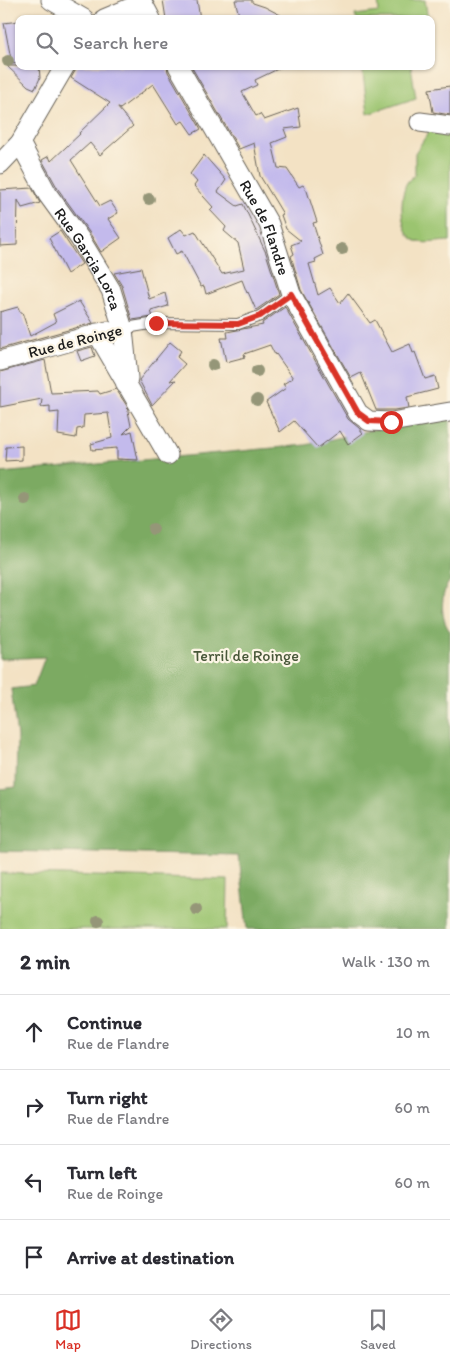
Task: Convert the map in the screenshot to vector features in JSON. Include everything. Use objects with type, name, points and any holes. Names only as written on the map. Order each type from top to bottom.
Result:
[{"type":"street","points":[[51,0],[77,15]]},
{"type":"street","points":[[118,15],[145,7]]},
{"type":"street","points":[[0,164],[20,142],[63,70]]},
{"type":"street","name":"Rue de Flandre","points":[[180,70],[269,224],[291,294],[358,413],[369,421],[391,422],[450,412]]},
{"type":"street","points":[[420,122],[450,126]]},
{"type":"street","name":"Rue Garcia Lorca","points":[[20,142],[48,195],[80,239],[111,290],[127,328],[128,378],[126,385]]},
{"type":"street","name":"Rue de Roinge","points":[[0,361],[97,333],[127,328]]},
{"type":"street","name":"Rue Garcia Lorca","points":[[97,333],[168,455]]},
{"type":"lane","name":"Rue de Roinge","points":[[127,328],[156,323],[238,324],[260,316],[291,294]]},
{"type":"green space","points":[[378,0],[425,0],[427,15],[355,15],[379,12]]},
{"type":"green space","points":[[362,70],[412,70],[416,98],[368,114]]},
{"type":"green space","points":[[434,124],[450,128],[450,241],[422,243],[412,239],[404,226],[402,201],[406,185],[415,175],[415,153]]},
{"type":"green space","name":"Terril de Roinge","points":[[450,412],[450,581],[444,592],[442,606],[444,620],[450,631],[450,929],[247,929],[239,856],[0,851],[0,789],[16,787],[17,737],[11,689],[34,686],[45,657],[0,659],[0,473],[306,445]]},
{"type":"green space","points":[[0,873],[228,880],[227,929],[0,929]]},
{"type":"building","points":[[163,0],[197,0],[199,15],[165,15]]},
{"type":"building","points":[[235,0],[251,0],[253,3],[280,15],[239,15]]},
{"type":"building","points":[[15,22],[15,64],[12,64],[4,23]]},
{"type":"building","points":[[7,66],[15,66],[15,70],[39,70],[40,78],[35,89],[28,86]]},
{"type":"building","points":[[76,70],[168,70],[201,129],[192,134],[183,121],[178,124],[153,84],[120,109],[117,107],[133,126],[100,155],[90,143],[71,160],[100,206],[110,201],[118,213],[108,219],[121,238],[101,252],[58,189],[42,160],[49,156],[51,161],[110,103],[71,78]]},
{"type":"building","points":[[193,70],[276,70],[255,80],[257,85],[242,92],[256,116],[260,114],[264,120],[298,108],[301,127],[284,129],[287,137],[272,143],[278,168],[287,169],[299,187],[303,185],[307,191],[317,222],[313,223],[323,255],[315,259],[316,262],[309,264],[318,295],[330,288],[340,303],[348,293],[370,323],[375,320],[392,352],[410,344],[425,379],[435,376],[438,389],[407,397],[409,408],[376,410],[361,373],[351,378],[301,290],[291,256],[294,254],[291,245],[301,241],[286,229],[281,215],[283,214],[260,176],[254,143],[239,149]]},
{"type":"building","points":[[450,86],[450,115],[433,112],[429,89]]},
{"type":"building","points":[[204,155],[226,180],[218,192],[237,206],[243,204],[266,253],[279,294],[256,310],[242,280],[206,294],[204,286],[201,287],[182,251],[176,254],[168,238],[181,229],[186,235],[195,231],[222,274],[244,269],[238,243],[224,231],[226,227],[210,210],[213,207],[194,186],[197,182],[190,174]]},
{"type":"building","points":[[32,188],[40,203],[22,208],[18,200],[17,245],[0,246],[0,190]]},
{"type":"building","points":[[60,231],[82,264],[67,274],[49,238]]},
{"type":"building","points":[[141,268],[149,299],[165,293],[168,306],[151,311],[153,317],[132,320],[122,286],[114,273]]},
{"type":"building","points":[[79,301],[93,323],[0,349],[0,312],[18,307],[20,312],[22,312],[30,336],[56,322],[53,314]]},
{"type":"building","points":[[285,307],[348,419],[363,433],[348,444],[340,431],[318,448],[294,421],[280,432],[266,402],[286,388],[283,384],[293,378],[275,355],[270,345],[244,354],[245,357],[226,362],[221,338],[228,338],[227,332],[263,325],[262,323]]},
{"type":"building","points":[[170,342],[181,351],[177,357],[185,364],[170,381],[176,380],[152,405],[139,380]]},
{"type":"building","points":[[92,347],[95,356],[81,361],[77,351]]},
{"type":"building","points":[[45,360],[51,393],[98,391],[100,394],[116,389],[127,406],[131,426],[123,434],[132,431],[138,460],[117,459],[117,448],[92,450],[91,444],[112,438],[108,413],[84,415],[83,428],[77,429],[76,438],[58,435],[59,412],[50,413],[50,406],[41,407],[42,399],[0,407],[0,372]]},
{"type":"building","points":[[22,446],[22,460],[5,461],[6,447]]},
{"type":"route","points":[[156,323],[238,324],[260,316],[291,294],[358,413],[369,421],[391,422]]}]
